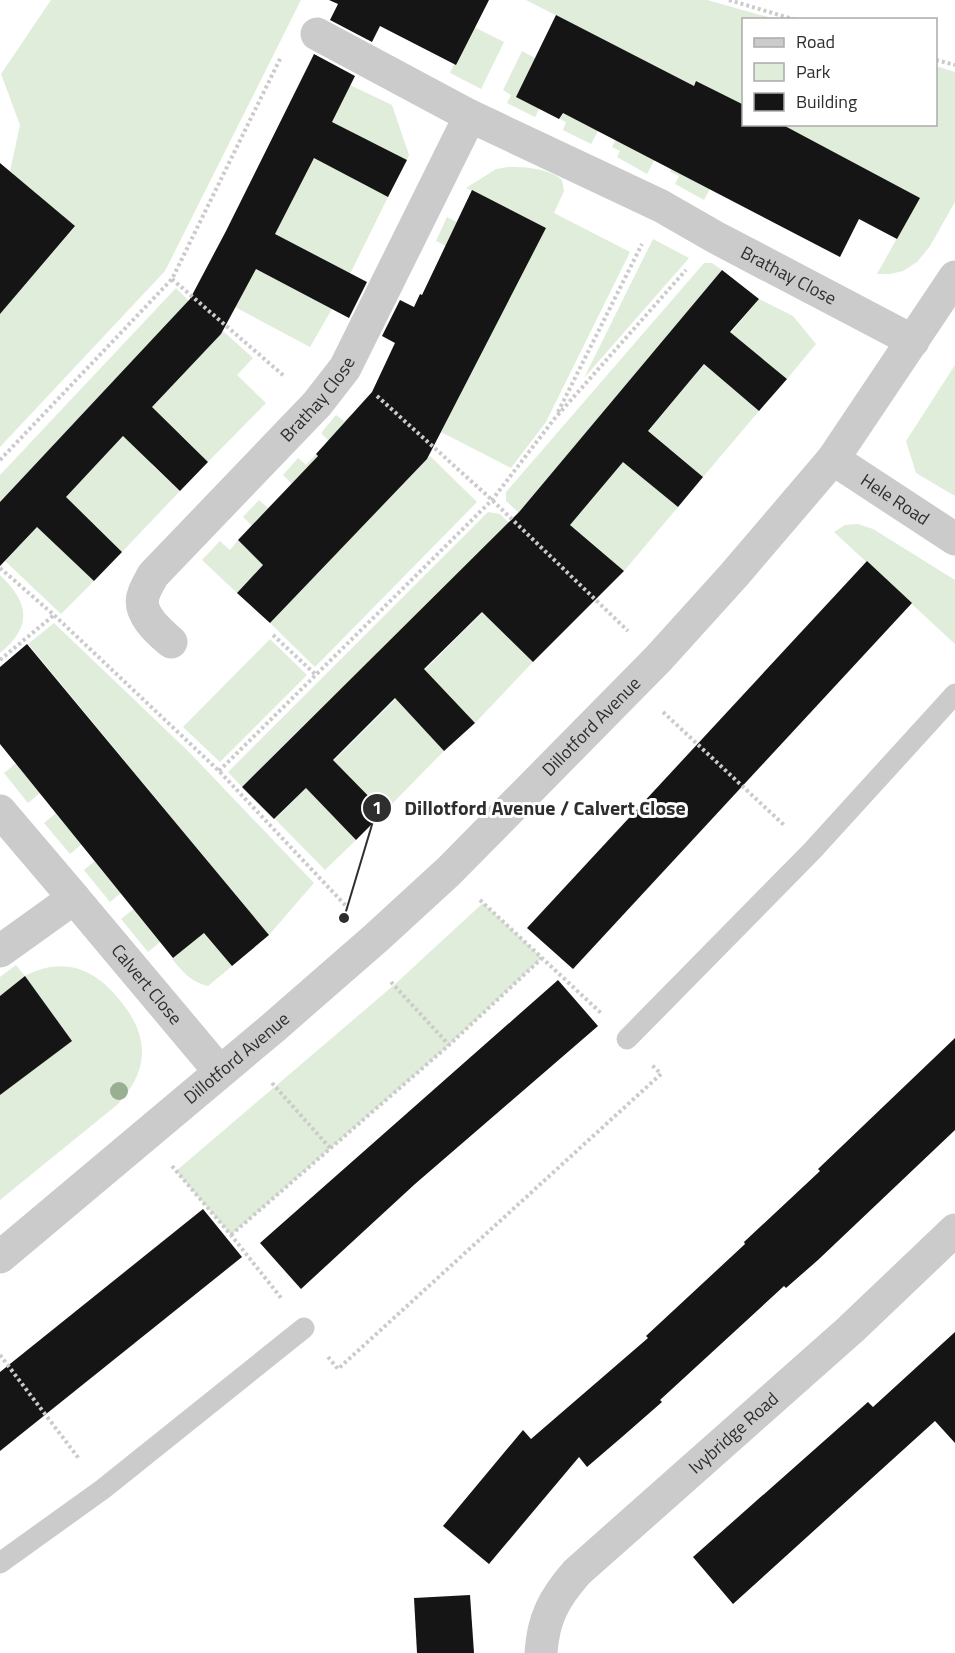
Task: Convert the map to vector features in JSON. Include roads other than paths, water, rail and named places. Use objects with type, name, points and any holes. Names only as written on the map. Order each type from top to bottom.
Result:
[{"type":"street","name":"Brathay Close","points":[[317,34],[470,116],[661,206],[715,237],[913,341]]},
{"type":"street","name":"Brathay Close","points":[[171,642],[145,614],[142,596],[153,575],[317,404],[345,368],[470,116]]},
{"type":"street","name":"Dillotford Avenue","points":[[0,1257],[369,944],[449,871],[658,659],[734,575],[833,459],[955,277]]},
{"type":"street","name":"Hele Road","points":[[833,459],[955,539]]},
{"type":"street","name":"Calvert Close","points":[[0,811],[220,1072]]},
{"type":"street","points":[[0,951],[74,898]]},
{"type":"street","name":"Ivybridge Road","points":[[541,1653],[545,1620],[563,1587],[577,1572],[850,1330],[955,1230]]},
{"type":"lane","points":[[627,1039],[812,851],[955,694]]},
{"type":"lane","points":[[0,1563],[103,1489],[304,1328]]},
{"type":"place","name":"Dillotford Avenue / Calvert Close","points":[[344,918]]}]
